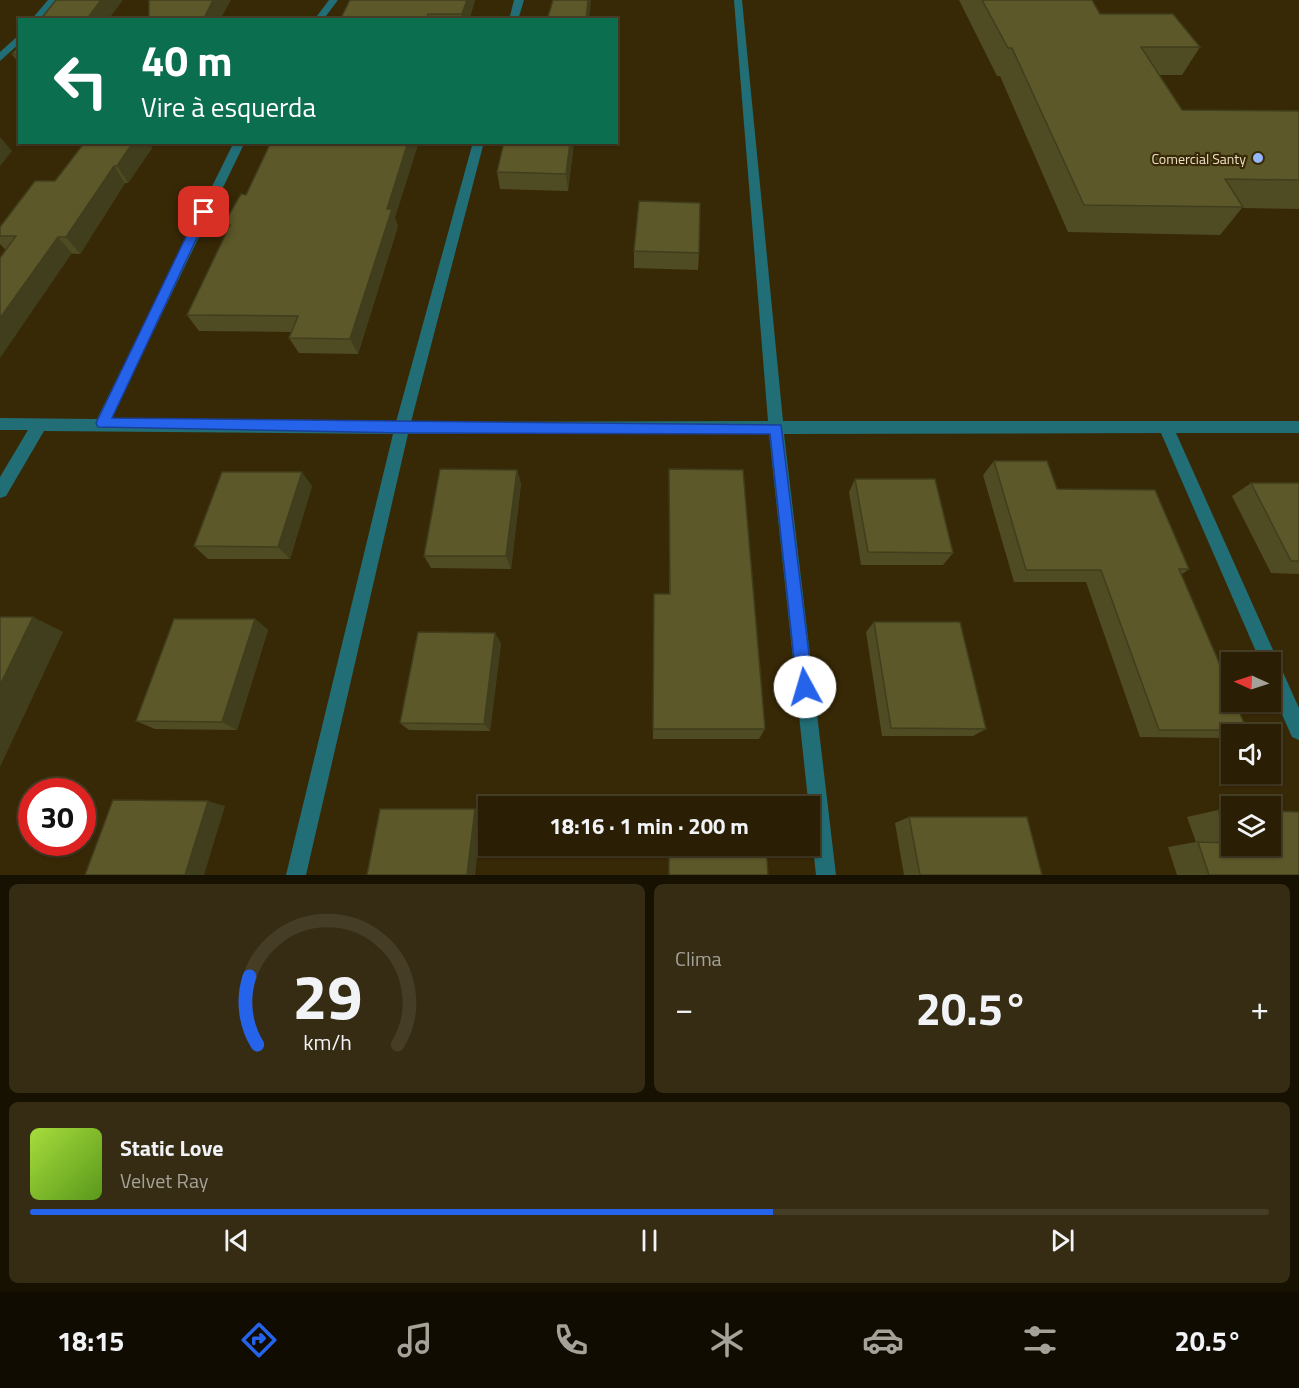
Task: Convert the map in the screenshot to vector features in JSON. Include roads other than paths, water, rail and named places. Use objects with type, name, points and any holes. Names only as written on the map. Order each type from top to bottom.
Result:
[{"type":"street","points":[[37,18],[53,0]]},
{"type":"street","points":[[320,18],[334,0]]},
{"type":"street","points":[[514,18],[519,0]]},
{"type":"street","points":[[738,0],[776,429],[826,875]]},
{"type":"street","points":[[0,58],[18,39]]},
{"type":"street","points":[[102,423],[239,144]]},
{"type":"street","points":[[296,875],[402,428],[478,144]]},
{"type":"street","points":[[0,424],[776,429],[1299,427]]},
{"type":"street","points":[[0,491],[40,424]]},
{"type":"street","points":[[1166,428],[1265,652]]},
{"type":"street","points":[[1281,689],[1299,730]]},
{"type":"place","name":"Comercial Santy","points":[[1258,158]]}]
